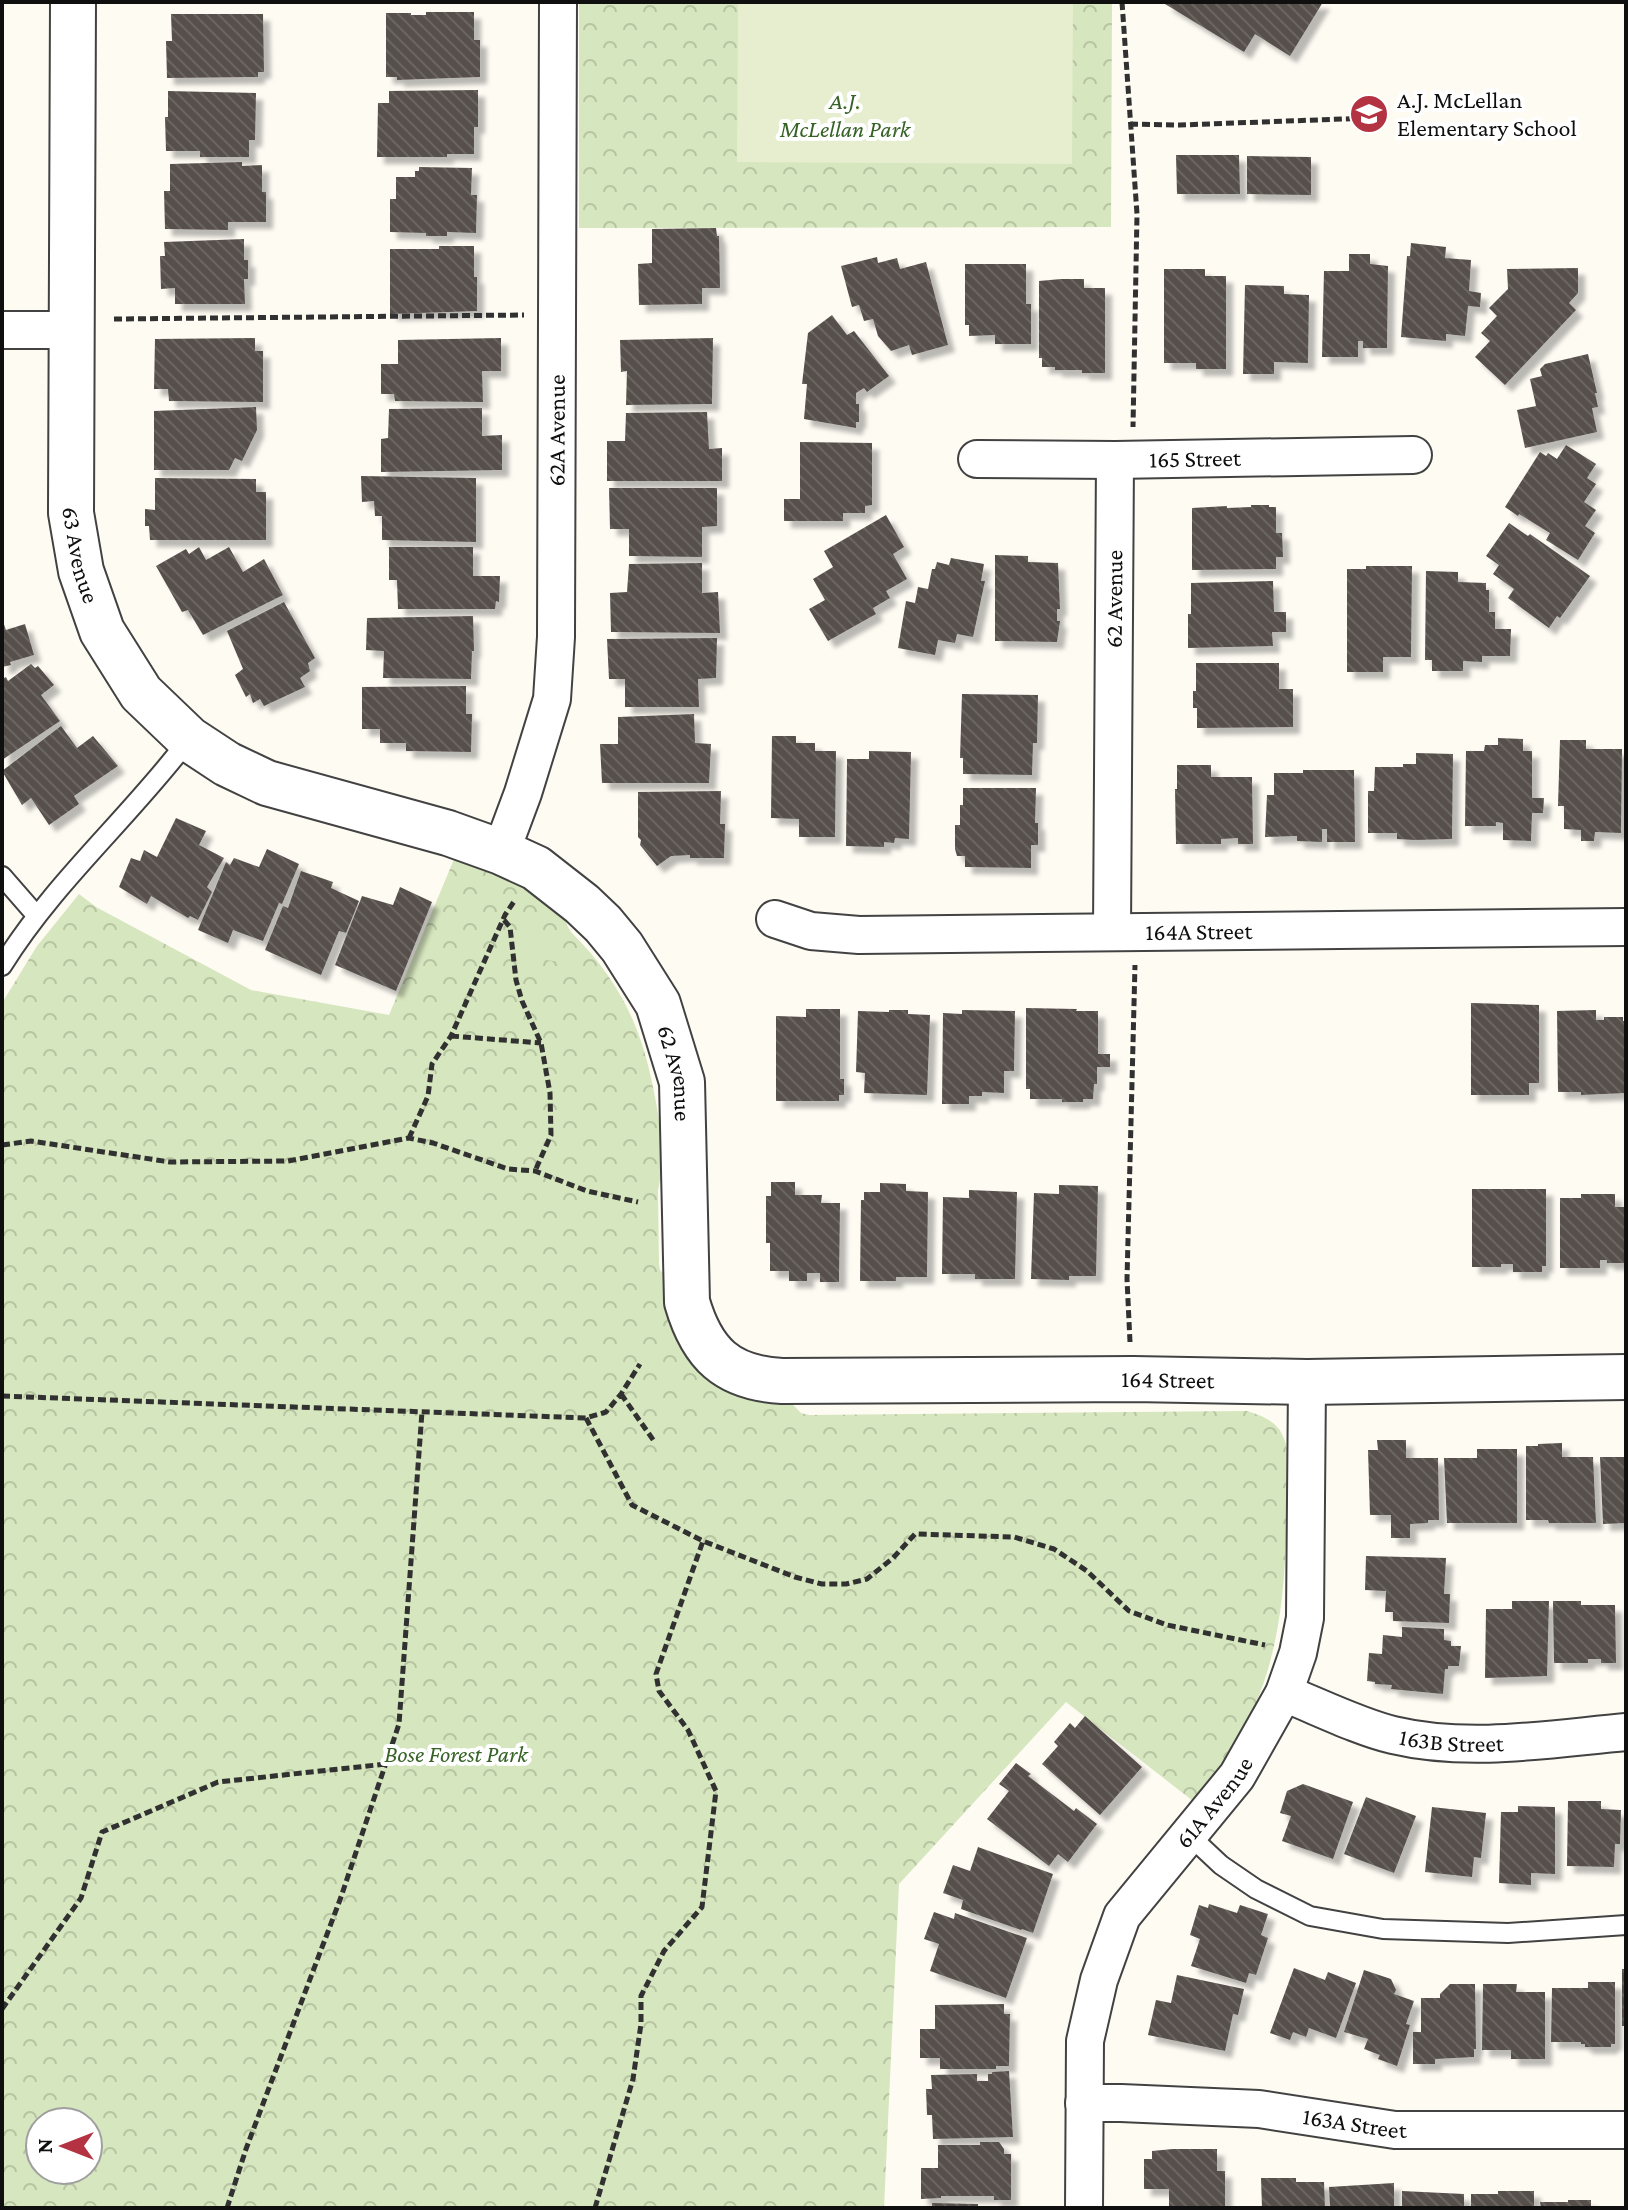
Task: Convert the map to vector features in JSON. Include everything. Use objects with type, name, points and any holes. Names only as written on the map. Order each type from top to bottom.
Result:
[{"type":"street","name":"63 Avenue","points":[[73,2],[71,513],[81,571],[102,631],[141,693],[189,739],[227,764],[267,783],[448,833],[512,871]]},
{"type":"street","name":"62A Avenue","points":[[512,871],[523,793],[552,699],[556,637],[558,2]]},
{"type":"street","points":[[2,330],[71,330]]},
{"type":"street","name":"165 Street","points":[[977,459],[1124,448],[1413,455]]},
{"type":"street","name":"62 Avenue","points":[[1124,448],[1124,931]]},
{"type":"street","name":"62 Avenue","points":[[512,871],[536,868],[582,904],[603,924],[638,970],[658,1004],[682,1082],[687,1302],[704,1345],[717,1358]]},
{"type":"street","name":"164A Street","points":[[775,919],[811,931],[859,935],[1626,927]]},
{"type":"street","name":"164 Street","points":[[717,1358],[744,1374],[763,1380],[782,1381],[1133,1379],[1307,1382],[1626,1377]]},
{"type":"street","name":"61A Avenue","points":[[1084,2208],[1085,2041],[1099,1980],[1122,1916],[1237,1776],[1284,1693],[1298,1653],[1305,1618],[1307,1382]]},
{"type":"street","name":"163B Street","points":[[1284,1693],[1391,1735],[1446,1743],[1494,1743],[1626,1732]]},
{"type":"street","name":"163A Street","points":[[1084,2103],[1259,2109],[1395,2130],[1626,2130]]},
{"type":"lane","points":[[2,966],[36,915],[160,777],[189,739]]},
{"type":"lane","points":[[2,876],[36,915]]},
{"type":"lane","points":[[1189,1835],[1221,1865],[1256,1889],[1310,1916],[1383,1929],[1508,1933],[1626,1925]]},
{"type":"path","points":[[1122,2],[1137,214],[1124,448]]},
{"type":"path","points":[[1130,124],[1370,118]]},
{"type":"path","points":[[114,319],[519,316],[556,307]]},
{"type":"path","points":[[409,1138],[428,1096],[432,1064],[451,1036],[504,919],[512,871]]},
{"type":"path","points":[[504,919],[510,927],[516,980],[522,1001],[541,1043],[550,1093],[551,1135],[535,1171]]},
{"type":"path","points":[[1124,931],[1130,1345]]},
{"type":"path","points":[[451,1036],[541,1043]]},
{"type":"path","points":[[2,1145],[31,1141],[170,1162],[288,1161],[409,1138],[433,1143],[508,1169],[535,1171],[587,1191],[638,1202]]},
{"type":"path","points":[[2,1396],[586,1418],[606,1412],[640,1364]]},
{"type":"path","points":[[621,1394],[654,1441]]},
{"type":"path","points":[[227,2208],[246,2149],[341,1897],[399,1724],[422,1412]]},
{"type":"path","points":[[586,1418],[632,1505],[703,1541],[795,1577],[822,1584],[846,1584],[867,1579],[893,1558],[915,1534],[1014,1537],[1054,1549],[1087,1571],[1129,1611],[1167,1625],[1270,1646]]},
{"type":"path","points":[[595,2208],[633,2079],[641,2024],[641,1996],[664,1951],[702,1907],[716,1791],[688,1730],[659,1691],[656,1674],[703,1541]]},
{"type":"path","points":[[2,2009],[81,1898],[102,1832],[218,1782],[386,1764]]},
{"type":"green space","name":"A.J. McLellan Park","points":[[579,2],[1112,2],[1111,227],[579,228]]},
{"type":"green space","points":[[738,2],[1073,2],[1072,164],[737,162]]},
{"type":"green space","name":"Bose Forest Park","points":[[457,852],[521,880],[566,916],[571,932],[615,987],[641,1042],[656,1101],[667,1170],[660,1180],[658,1191],[660,1270],[801,1413],[1247,1411],[1270,1421],[1284,1437],[1288,1455],[1286,1551],[1276,1638],[1265,1679],[1248,1720],[1225,1760],[1193,1801],[1066,1702],[899,1884],[884,2208],[2,2208],[2,1003],[37,946],[79,894],[96,907],[251,990],[389,1015]]},
{"type":"green space","points":[[517,930],[533,933],[558,945],[566,963],[520,951]]},
{"type":"building","points":[[1166,2],[1323,2],[1290,56],[1255,34],[1244,52]]},
{"type":"building","points":[[426,12],[474,12],[474,40],[480,40],[480,77],[397,80],[397,77],[386,77],[386,13],[426,15]]},
{"type":"building","points":[[171,14],[263,14],[264,72],[258,72],[258,77],[167,78],[166,41],[172,41]]},
{"type":"building","points":[[478,90],[474,154],[377,157],[378,103],[389,103],[389,91]]},
{"type":"building","points":[[168,91],[256,93],[255,140],[249,140],[249,157],[200,157],[200,151],[166,151]]},
{"type":"building","points":[[1176,155],[1239,155],[1240,194],[1177,194]]},
{"type":"building","points":[[1247,156],[1311,157],[1311,195],[1247,194]]},
{"type":"building","points":[[242,162],[242,166],[262,165],[266,222],[228,222],[228,230],[165,229],[164,191],[170,191],[170,164]]},
{"type":"building","points":[[419,167],[472,168],[471,195],[477,195],[476,233],[447,232],[447,236],[426,236],[426,233],[390,232],[390,199],[396,199],[396,177],[415,177]]},
{"type":"building","points":[[716,228],[719,236],[720,288],[702,288],[702,304],[639,305],[638,264],[652,263],[652,229]]},
{"type":"building","points":[[244,239],[244,260],[248,260],[248,279],[244,279],[245,304],[175,304],[175,288],[161,289],[160,256],[165,256],[164,242]]},
{"type":"building","points":[[1411,243],[1446,247],[1445,258],[1471,260],[1469,291],[1481,293],[1480,307],[1468,306],[1465,336],[1446,334],[1446,341],[1401,337],[1407,256],[1410,256]]},
{"type":"building","points":[[439,246],[474,246],[477,311],[390,314],[390,249],[439,249]]},
{"type":"building","points":[[1349,254],[1370,254],[1370,264],[1388,266],[1387,348],[1363,348],[1363,341],[1358,341],[1358,357],[1322,357],[1324,271],[1349,271]]},
{"type":"building","points":[[877,257],[878,263],[897,258],[900,269],[926,262],[948,345],[912,355],[909,345],[891,351],[878,336],[873,319],[864,321],[859,305],[852,307],[841,266]]},
{"type":"building","points":[[965,264],[1026,264],[1026,304],[1031,304],[1031,344],[995,344],[995,335],[969,336],[969,325],[965,325]]},
{"type":"building","points":[[1578,268],[1578,293],[1569,303],[1576,310],[1505,385],[1475,357],[1490,341],[1481,333],[1497,316],[1489,308],[1508,289],[1507,269]]},
{"type":"building","points":[[1164,269],[1205,269],[1205,276],[1226,276],[1226,369],[1196,369],[1196,363],[1164,363]]},
{"type":"building","points":[[1084,279],[1084,288],[1105,288],[1105,373],[1042,367],[1042,358],[1039,358],[1039,281]]},
{"type":"building","points":[[1245,285],[1284,286],[1284,294],[1309,295],[1308,363],[1274,362],[1274,374],[1243,374]]},
{"type":"building","points":[[832,315],[847,335],[854,331],[889,376],[867,392],[864,388],[856,393],[859,422],[856,422],[856,428],[804,419],[807,384],[802,384],[808,333]]},
{"type":"building","points":[[255,338],[255,351],[263,351],[263,402],[169,401],[168,389],[154,389],[155,339]]},
{"type":"building","points":[[501,338],[501,371],[482,371],[483,402],[395,401],[394,394],[381,394],[381,364],[398,364],[398,340]]},
{"type":"building","points":[[713,338],[712,404],[626,405],[627,371],[621,372],[620,340]]},
{"type":"building","points":[[1588,354],[1597,393],[1598,407],[1592,408],[1597,432],[1525,448],[1517,410],[1536,406],[1530,379],[1542,376],[1540,369],[1545,364]]},
{"type":"building","points":[[256,407],[257,430],[242,461],[235,458],[229,470],[154,470],[154,411]]},
{"type":"building","points":[[482,408],[482,436],[502,435],[502,470],[381,472],[381,439],[388,438],[389,409]]},
{"type":"building","points":[[707,412],[709,449],[722,448],[722,481],[607,481],[607,441],[625,441],[626,413]]},
{"type":"building","points":[[800,442],[872,443],[872,505],[865,506],[865,513],[843,513],[843,521],[784,521],[784,499],[800,499]]},
{"type":"building","points":[[1566,445],[1596,464],[1587,478],[1596,484],[1584,502],[1596,510],[1585,526],[1595,533],[1578,560],[1546,540],[1550,533],[1505,507],[1540,452],[1557,459]]},
{"type":"building","points":[[361,476],[476,478],[476,542],[382,540],[382,516],[375,516],[374,501],[362,502]]},
{"type":"building","points":[[155,478],[256,479],[256,492],[266,492],[266,540],[150,540],[149,526],[145,526],[145,509],[155,510]]},
{"type":"building","points":[[609,488],[717,488],[717,526],[702,527],[702,557],[629,556],[629,529],[610,529]]},
{"type":"building","points":[[1276,507],[1276,533],[1282,533],[1283,557],[1276,557],[1276,569],[1192,570],[1192,508]]},
{"type":"building","points":[[886,515],[904,547],[893,554],[907,579],[886,591],[890,598],[873,608],[876,614],[828,641],[809,609],[825,600],[813,579],[833,567],[824,551]]},
{"type":"building","points":[[1509,523],[1590,576],[1560,618],[1557,616],[1549,628],[1508,598],[1514,589],[1493,574],[1499,565],[1486,556]]},
{"type":"building","points":[[199,547],[206,560],[229,547],[243,572],[264,559],[283,595],[203,635],[188,610],[182,612],[156,566],[186,549],[189,554]]},
{"type":"building","points":[[389,547],[473,547],[473,576],[500,576],[499,602],[496,601],[495,609],[398,609],[397,580],[389,580]]},
{"type":"building","points":[[995,555],[1028,556],[1028,562],[1058,563],[1060,609],[1057,609],[1057,621],[1060,621],[1057,642],[995,641]]},
{"type":"building","points":[[951,558],[984,564],[981,581],[985,581],[973,637],[957,634],[955,643],[938,640],[935,655],[898,648],[906,601],[915,603],[918,587],[928,589],[932,569],[935,569],[937,562],[949,565]]},
{"type":"building","points":[[702,563],[702,593],[718,592],[720,633],[611,632],[610,593],[627,592],[629,564]]},
{"type":"building","points":[[1366,566],[1412,566],[1411,657],[1383,657],[1383,672],[1347,672],[1347,569],[1366,569]]},
{"type":"building","points":[[1426,571],[1458,572],[1458,582],[1486,583],[1489,612],[1495,612],[1495,629],[1511,629],[1510,656],[1482,656],[1482,662],[1463,661],[1463,671],[1432,671],[1432,660],[1425,660]]},
{"type":"building","points":[[1273,581],[1274,612],[1286,612],[1286,632],[1272,632],[1273,646],[1188,648],[1191,583]]},
{"type":"building","points":[[284,602],[315,658],[308,663],[310,671],[300,678],[305,687],[264,706],[260,699],[253,703],[250,694],[246,697],[235,675],[243,669],[227,631]]},
{"type":"building","points":[[473,616],[471,679],[383,678],[384,651],[366,650],[367,618]]},
{"type":"building","points":[[2,619],[6,630],[25,624],[34,655],[2,667]]},
{"type":"building","points":[[717,638],[716,678],[698,679],[699,707],[625,707],[625,679],[609,679],[607,639]]},
{"type":"building","points":[[1196,663],[1279,663],[1279,689],[1293,689],[1293,727],[1197,728],[1197,708],[1193,708]]},
{"type":"building","points":[[31,664],[35,668],[38,666],[54,685],[41,695],[60,721],[2,760],[2,679],[6,677],[8,681]]},
{"type":"building","points":[[466,686],[466,714],[472,714],[471,752],[406,751],[406,743],[380,743],[380,729],[362,729],[362,687]]},
{"type":"building","points":[[962,694],[1038,695],[1037,743],[1033,743],[1032,775],[963,774],[963,758],[960,758]]},
{"type":"building","points":[[694,714],[695,743],[711,744],[709,783],[602,783],[600,744],[618,744],[618,717]]},
{"type":"building","points":[[61,726],[77,748],[93,736],[118,766],[74,796],[79,804],[49,825],[31,798],[22,805],[2,771]]},
{"type":"building","points":[[772,736],[796,736],[796,743],[815,743],[815,751],[836,751],[835,837],[799,837],[799,819],[771,818]]},
{"type":"building","points":[[1498,738],[1523,739],[1523,751],[1532,751],[1532,798],[1544,798],[1543,813],[1532,813],[1531,841],[1503,840],[1503,823],[1496,822],[1496,826],[1465,826],[1466,751],[1484,751],[1485,745],[1498,745]]},
{"type":"building","points":[[1560,740],[1586,740],[1586,749],[1622,749],[1621,833],[1595,832],[1594,841],[1581,841],[1581,830],[1564,829],[1564,806],[1558,806]]},
{"type":"building","points":[[869,751],[911,752],[909,839],[895,838],[894,843],[884,842],[884,847],[846,846],[847,759],[869,759]]},
{"type":"building","points":[[1416,753],[1453,754],[1452,839],[1397,839],[1397,833],[1368,833],[1368,791],[1374,791],[1375,767],[1416,764]]},
{"type":"building","points":[[1177,765],[1211,765],[1211,777],[1252,777],[1253,844],[1238,844],[1238,838],[1221,839],[1221,844],[1176,844]]},
{"type":"building","points":[[1303,770],[1354,770],[1355,842],[1327,842],[1327,829],[1322,829],[1322,842],[1297,841],[1297,836],[1265,837],[1267,795],[1274,795],[1274,773],[1303,773]]},
{"type":"building","points":[[963,788],[1036,788],[1038,845],[1031,845],[1031,868],[965,867],[965,856],[957,856],[955,849],[955,825],[960,825]]},
{"type":"building","points":[[721,791],[720,824],[725,824],[724,858],[671,856],[657,866],[640,845],[638,792]]},
{"type":"building","points":[[176,818],[206,831],[199,845],[224,858],[207,887],[212,892],[198,920],[188,918],[151,896],[147,904],[119,887],[131,858],[140,861],[144,850],[157,857]]},
{"type":"building","points":[[267,849],[299,864],[263,941],[233,930],[228,943],[198,930],[226,862],[230,865],[234,858],[259,867]]},
{"type":"building","points":[[301,871],[333,882],[331,888],[359,901],[346,933],[339,931],[321,975],[265,950],[283,906],[288,908]]},
{"type":"building","points":[[400,887],[432,902],[396,991],[335,965],[362,896],[393,905]]},
{"type":"building","points":[[1471,1003],[1539,1005],[1539,1083],[1529,1083],[1529,1095],[1471,1095]]},
{"type":"building","points":[[1026,1008],[1098,1011],[1098,1054],[1110,1054],[1110,1067],[1097,1067],[1093,1099],[1062,1102],[1062,1099],[1030,1099],[1030,1089],[1026,1089]]},
{"type":"building","points":[[806,1009],[840,1009],[840,1079],[844,1079],[844,1095],[839,1095],[839,1101],[776,1101],[776,1016],[806,1017]]},
{"type":"building","points":[[889,1010],[930,1015],[927,1095],[864,1093],[865,1073],[856,1072],[858,1011]]},
{"type":"building","points":[[962,1010],[1015,1011],[1014,1071],[1004,1071],[1004,1093],[982,1092],[982,1096],[969,1096],[969,1104],[942,1104],[943,1013],[962,1014]]},
{"type":"building","points":[[1596,1010],[1596,1020],[1623,1017],[1626,1021],[1626,1093],[1581,1095],[1581,1092],[1558,1092],[1557,1011]]},
{"type":"building","points":[[771,1182],[795,1182],[795,1195],[822,1195],[821,1203],[840,1203],[839,1282],[820,1282],[820,1273],[807,1273],[807,1281],[789,1281],[789,1271],[770,1271],[770,1243],[766,1243],[766,1196],[771,1196]]},
{"type":"building","points":[[880,1183],[906,1184],[906,1191],[928,1192],[927,1277],[860,1281],[861,1200],[864,1200],[864,1192],[880,1192]]},
{"type":"building","points":[[1059,1185],[1098,1186],[1096,1276],[1069,1276],[1069,1280],[1031,1279],[1034,1193],[1059,1194]]},
{"type":"building","points":[[1472,1189],[1546,1189],[1546,1266],[1542,1266],[1542,1272],[1513,1272],[1513,1264],[1472,1267]]},
{"type":"building","points":[[969,1190],[1017,1192],[1015,1279],[975,1279],[975,1274],[942,1274],[943,1197],[969,1198]]},
{"type":"building","points":[[1581,1194],[1615,1194],[1615,1207],[1626,1207],[1626,1263],[1600,1260],[1600,1268],[1560,1268],[1560,1198],[1581,1198]]},
{"type":"building","points":[[1377,1440],[1406,1440],[1406,1458],[1438,1458],[1439,1520],[1410,1524],[1410,1538],[1391,1538],[1391,1515],[1370,1515],[1368,1450],[1378,1450]]},
{"type":"building","points":[[1562,1443],[1562,1457],[1593,1457],[1596,1523],[1526,1520],[1526,1446]]},
{"type":"building","points":[[1477,1449],[1517,1449],[1517,1523],[1447,1523],[1444,1458],[1477,1458]]},
{"type":"building","points":[[1600,1457],[1626,1457],[1626,1523],[1603,1524]]},
{"type":"building","points":[[1366,1556],[1446,1558],[1444,1594],[1450,1594],[1449,1623],[1393,1621],[1393,1612],[1385,1612],[1386,1591],[1365,1590]]},
{"type":"building","points":[[1512,1601],[1549,1601],[1547,1676],[1485,1678],[1486,1609],[1512,1609]]},
{"type":"building","points":[[1553,1601],[1615,1605],[1616,1663],[1588,1659],[1588,1663],[1554,1663]]},
{"type":"building","points":[[1402,1627],[1444,1629],[1444,1640],[1451,1641],[1451,1646],[1461,1646],[1459,1666],[1445,1669],[1443,1694],[1391,1689],[1392,1685],[1367,1681],[1369,1653],[1382,1654],[1383,1635],[1402,1637]]},
{"type":"building","points":[[1085,1716],[1142,1767],[1100,1815],[1042,1764],[1058,1746],[1054,1742],[1070,1723],[1075,1728]]},
{"type":"building","points":[[1016,1763],[1074,1811],[1076,1808],[1097,1824],[1068,1862],[1058,1854],[1049,1866],[987,1819],[1009,1791],[999,1784]]},
{"type":"building","points":[[1303,1784],[1353,1802],[1333,1859],[1282,1841],[1291,1816],[1280,1813],[1287,1791]]},
{"type":"building","points":[[1366,1797],[1416,1816],[1394,1873],[1344,1854]]},
{"type":"building","points":[[1568,1801],[1601,1801],[1601,1809],[1621,1810],[1620,1844],[1615,1844],[1614,1867],[1567,1866]]},
{"type":"building","points":[[1518,1806],[1555,1807],[1555,1874],[1531,1873],[1531,1885],[1499,1883],[1501,1812],[1518,1812]]},
{"type":"building","points":[[1432,1807],[1486,1813],[1481,1858],[1474,1857],[1472,1877],[1425,1872]]},
{"type":"building","points":[[978,1847],[1053,1874],[1033,1933],[961,1909],[963,1900],[943,1893],[953,1865],[970,1871]]},
{"type":"building","points":[[1209,1904],[1237,1913],[1240,1905],[1268,1914],[1261,1935],[1268,1938],[1256,1975],[1249,1973],[1246,1983],[1191,1966],[1200,1939],[1190,1935],[1199,1905],[1208,1908]]},
{"type":"building","points":[[934,1912],[954,1919],[955,1913],[1027,1938],[1006,1998],[930,1971],[939,1944],[924,1939]]},
{"type":"building","points":[[1294,1968],[1325,1980],[1328,1972],[1356,1983],[1336,2038],[1309,2028],[1306,2037],[1293,2032],[1290,2040],[1270,2033]]},
{"type":"building","points":[[1622,1969],[1626,1969],[1626,2026],[1622,2026]]},
{"type":"building","points":[[1364,1970],[1391,1979],[1396,1990],[1394,1994],[1414,2001],[1397,2066],[1378,2059],[1380,2055],[1364,2049],[1368,2039],[1344,2032]]},
{"type":"building","points":[[1177,1975],[1244,1989],[1238,2015],[1233,2014],[1225,2051],[1148,2035],[1156,2000],[1171,2003]]},
{"type":"building","points":[[1588,1982],[1615,1982],[1615,2044],[1611,2047],[1585,2047],[1581,2042],[1551,2042],[1552,1988],[1588,1988]]},
{"type":"building","points":[[1450,1984],[1475,1984],[1474,2057],[1435,2059],[1435,2064],[1413,2064],[1413,2032],[1421,2032],[1421,1998],[1440,1998]]},
{"type":"building","points":[[1483,1984],[1517,1984],[1516,1992],[1545,1992],[1545,2059],[1511,2059],[1511,2050],[1482,2050]]},
{"type":"building","points":[[1004,2004],[1004,2014],[1010,2014],[1009,2066],[996,2066],[996,2069],[940,2069],[940,2058],[920,2058],[920,2029],[935,2029],[935,2005]]},
{"type":"building","points":[[1009,2071],[1013,2137],[933,2139],[932,2115],[927,2115],[926,2089],[932,2089],[931,2075],[977,2074],[977,2081],[988,2081],[988,2074],[992,2072]]},
{"type":"building","points":[[980,2142],[999,2142],[1004,2154],[1011,2154],[1011,2200],[994,2200],[994,2196],[921,2199],[921,2168],[938,2168],[938,2145],[980,2145]]},
{"type":"building","points":[[1217,2149],[1217,2171],[1225,2171],[1225,2207],[1169,2208],[1169,2189],[1144,2189],[1144,2159],[1152,2159],[1152,2151]]},
{"type":"building","points":[[1261,2178],[1324,2182],[1325,2208],[1262,2208]]},
{"type":"building","points":[[1394,2183],[1394,2208],[1330,2208],[1329,2187]]},
{"type":"building","points":[[1402,2191],[1464,2194],[1464,2208],[1402,2208]]},
{"type":"building","points":[[1498,2191],[1534,2191],[1534,2208],[1471,2208],[1471,2194],[1498,2194]]},
{"type":"building","points":[[1591,2200],[1591,2208],[1541,2208],[1540,2202]]},
{"type":"building","points":[[932,2203],[978,2204],[978,2208],[932,2208]]},
{"type":"place","name":"A.J. McLellan Elementary School","points":[[1369,114]]}]
